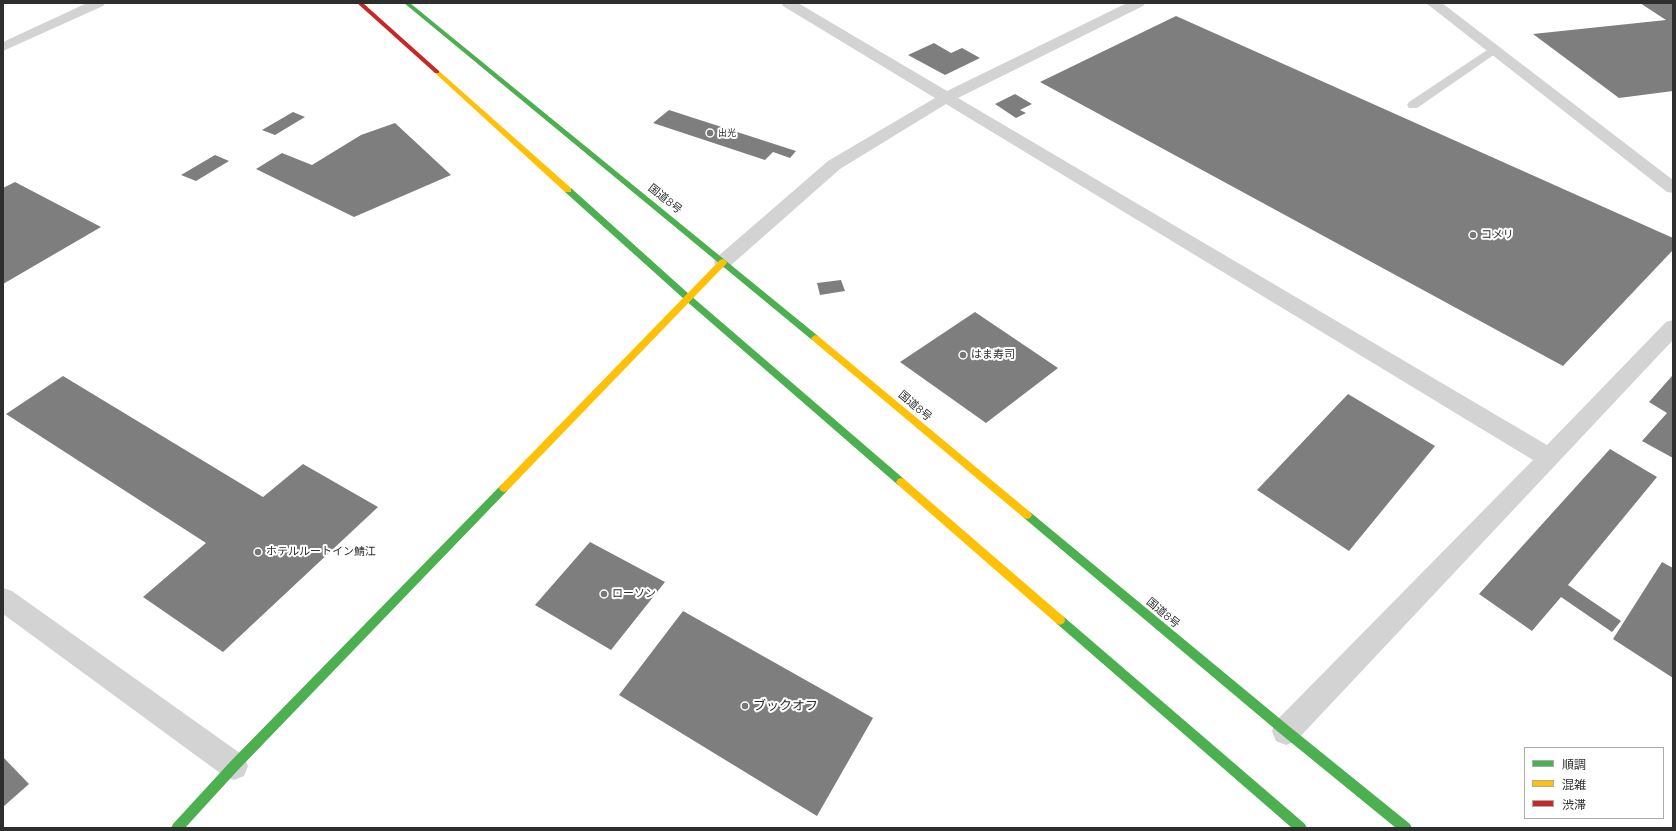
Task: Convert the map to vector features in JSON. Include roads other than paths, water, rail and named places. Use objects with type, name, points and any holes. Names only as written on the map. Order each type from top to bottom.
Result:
[{"type":"main road","points":[[360,3],[687,297],[1301,828]]},
{"type":"main road","name":"国道8号","points":[[407,3],[723,262],[1286,731],[1406,828]]},
{"type":"main road","points":[[177,828],[234,766],[687,297],[723,262]]},
{"type":"street","points":[[3,47],[98,3]]},
{"type":"street","points":[[788,3],[1549,458]]},
{"type":"street","points":[[723,262],[834,165],[947,97],[1138,3]]},
{"type":"street","points":[[1433,3],[1673,188]]},
{"type":"street","points":[[1286,731],[1673,327]]},
{"type":"street","points":[[3,599],[234,766]]},
{"type":"lane","points":[[1413,105],[1494,50]]},
{"type":"place","name":"出光","points":[[710,133]]},
{"type":"place","name":"コメリ","points":[[1473,235]]},
{"type":"place","name":"はま寿司","points":[[963,355]]},
{"type":"place","name":"ホテルルートイン鯖江","points":[[258,552]]},
{"type":"place","name":"ローソン","points":[[604,594]]},
{"type":"place","name":"ブックオフ","points":[[745,706]]}]
